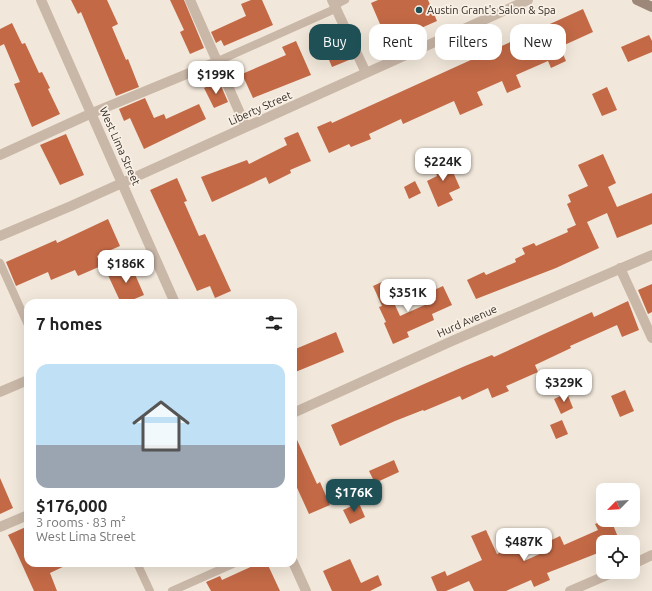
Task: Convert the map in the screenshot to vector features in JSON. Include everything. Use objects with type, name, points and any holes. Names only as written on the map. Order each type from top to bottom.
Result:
[{"type":"main road","points":[[637,0],[652,7]]},
{"type":"street","name":"West Lima Street","points":[[41,0],[123,182],[173,299]]},
{"type":"street","points":[[190,0],[216,62],[246,127]]},
{"type":"street","name":"Liberty Street","points":[[0,236],[528,0]]},
{"type":"street","points":[[335,4],[366,73]]},
{"type":"street","points":[[0,155],[92,113],[216,62]]},
{"type":"street","name":"Hurd Avenue","points":[[297,411],[652,255]]},
{"type":"street","points":[[620,268],[652,338]]},
{"type":"street","points":[[0,392],[24,382]]},
{"type":"street","points":[[0,527],[24,517]]},
{"type":"street","points":[[640,561],[652,555]]},
{"type":"street","points":[[295,567],[306,591]]},
{"type":"street","points":[[570,591],[598,579]]},
{"type":"lane","points":[[216,62],[345,0]]},
{"type":"lane","points":[[0,263],[24,316]]},
{"type":"lane","points":[[139,567],[150,591]]},
{"type":"lane","points":[[172,591],[226,567]]},
{"type":"building","points":[[71,0],[107,0],[118,24],[112,27],[126,60],[128,59],[139,87],[116,96],[81,12],[78,14]]},
{"type":"building","points":[[170,0],[184,0],[204,48],[190,54],[180,32],[184,30]]},
{"type":"building","points":[[251,0],[262,0],[273,25],[224,46],[221,40],[216,43],[211,32],[246,16],[241,4]]},
{"type":"building","points":[[378,0],[428,0],[437,21],[427,25],[427,24],[380,24],[371,3]]},
{"type":"building","points":[[583,9],[593,32],[566,44],[566,24],[550,24]]},
{"type":"building","points":[[12,23],[22,44],[25,43],[39,73],[42,72],[60,114],[32,127],[14,84],[20,82],[4,44],[0,46],[0,29]]},
{"type":"building","points":[[649,35],[652,41],[652,52],[628,62],[621,47]]},
{"type":"building","points":[[296,41],[311,75],[253,98],[242,74],[286,55],[282,47]]},
{"type":"building","points":[[510,42],[510,60],[566,61],[551,68],[548,61],[516,75],[521,87],[507,93],[502,81],[477,92],[483,105],[460,115],[454,101],[403,124],[401,119],[369,134],[371,139],[351,147],[349,144],[329,153],[317,127],[331,121],[332,123],[471,60],[502,60],[502,46]]},
{"type":"building","points":[[329,60],[349,60],[332,67]]},
{"type":"building","points":[[219,81],[228,102],[214,108],[204,88]]},
{"type":"building","points":[[607,87],[617,110],[602,116],[592,94]]},
{"type":"building","points":[[145,98],[154,118],[164,114],[166,119],[199,104],[206,119],[144,149],[130,118],[124,121],[119,109]]},
{"type":"building","points":[[298,132],[311,161],[290,170],[291,173],[269,184],[266,177],[212,202],[201,177],[247,160],[249,164],[287,145],[284,138]]},
{"type":"building","points":[[66,134],[84,175],[60,185],[40,145]]},
{"type":"building","points":[[603,154],[616,183],[608,187],[617,207],[652,193],[652,224],[617,238],[607,213],[587,222],[599,248],[556,268],[476,299],[467,280],[484,272],[486,275],[516,262],[515,259],[525,254],[522,248],[534,243],[536,246],[568,232],[567,229],[576,225],[567,204],[571,202],[568,195],[588,186],[578,165]]},
{"type":"building","points":[[446,156],[460,188],[449,193],[453,200],[438,207],[427,181],[437,176],[431,162]]},
{"type":"building","points":[[177,178],[187,201],[184,202],[199,236],[205,234],[231,291],[215,298],[210,286],[197,291],[150,190]]},
{"type":"building","points":[[415,181],[421,193],[409,199],[404,187]]},
{"type":"building","points":[[108,219],[120,246],[97,256],[101,266],[78,276],[75,270],[51,280],[48,272],[16,286],[6,262],[56,240],[57,243]]},
{"type":"building","points":[[130,263],[144,295],[134,299],[119,299],[107,273]]},
{"type":"building","points":[[384,281],[400,316],[436,300],[432,291],[443,286],[452,305],[432,314],[434,320],[407,332],[409,337],[393,344],[384,323],[386,322],[379,307],[382,306],[373,286]]},
{"type":"building","points":[[652,284],[652,312],[648,314],[638,290]]},
{"type":"building","points":[[628,301],[639,330],[622,337],[617,325],[570,346],[571,348],[535,365],[538,372],[506,386],[509,391],[492,398],[488,388],[462,400],[460,396],[395,421],[340,446],[331,425],[465,366],[492,355],[494,357],[592,312],[594,317]]},
{"type":"building","points":[[336,332],[344,352],[297,371],[297,348]]},
{"type":"building","points":[[625,390],[634,411],[620,417],[611,396]]},
{"type":"building","points":[[567,393],[573,408],[561,414],[554,399]]},
{"type":"building","points":[[562,420],[568,434],[556,439],[550,425]]},
{"type":"building","points":[[297,440],[317,484],[320,482],[330,505],[309,514],[297,488]]},
{"type":"building","points":[[394,460],[399,472],[375,483],[369,471]]},
{"type":"building","points":[[0,478],[13,508],[0,514]]},
{"type":"building","points":[[359,503],[365,517],[350,524],[343,510]]},
{"type":"building","points":[[596,527],[614,527],[617,535],[596,535],[596,554],[547,573],[550,580],[534,587],[531,580],[506,591],[474,591],[469,581],[446,591],[437,591],[431,577],[445,571],[447,576],[482,560],[471,536],[486,530],[497,554],[517,545],[524,561],[542,553],[539,546],[560,536],[564,545],[598,530]]},
{"type":"building","points":[[24,528],[24,567],[63,567],[50,573],[57,591],[34,591],[8,535]]},
{"type":"building","points":[[350,559],[361,583],[378,575],[382,585],[370,591],[332,591],[323,571]]},
{"type":"building","points":[[250,567],[269,567],[280,591],[211,591],[206,582],[220,576],[222,580]]},
{"type":"place","name":"Austin Grant's Salon & Spa","points":[[419,10]]}]
